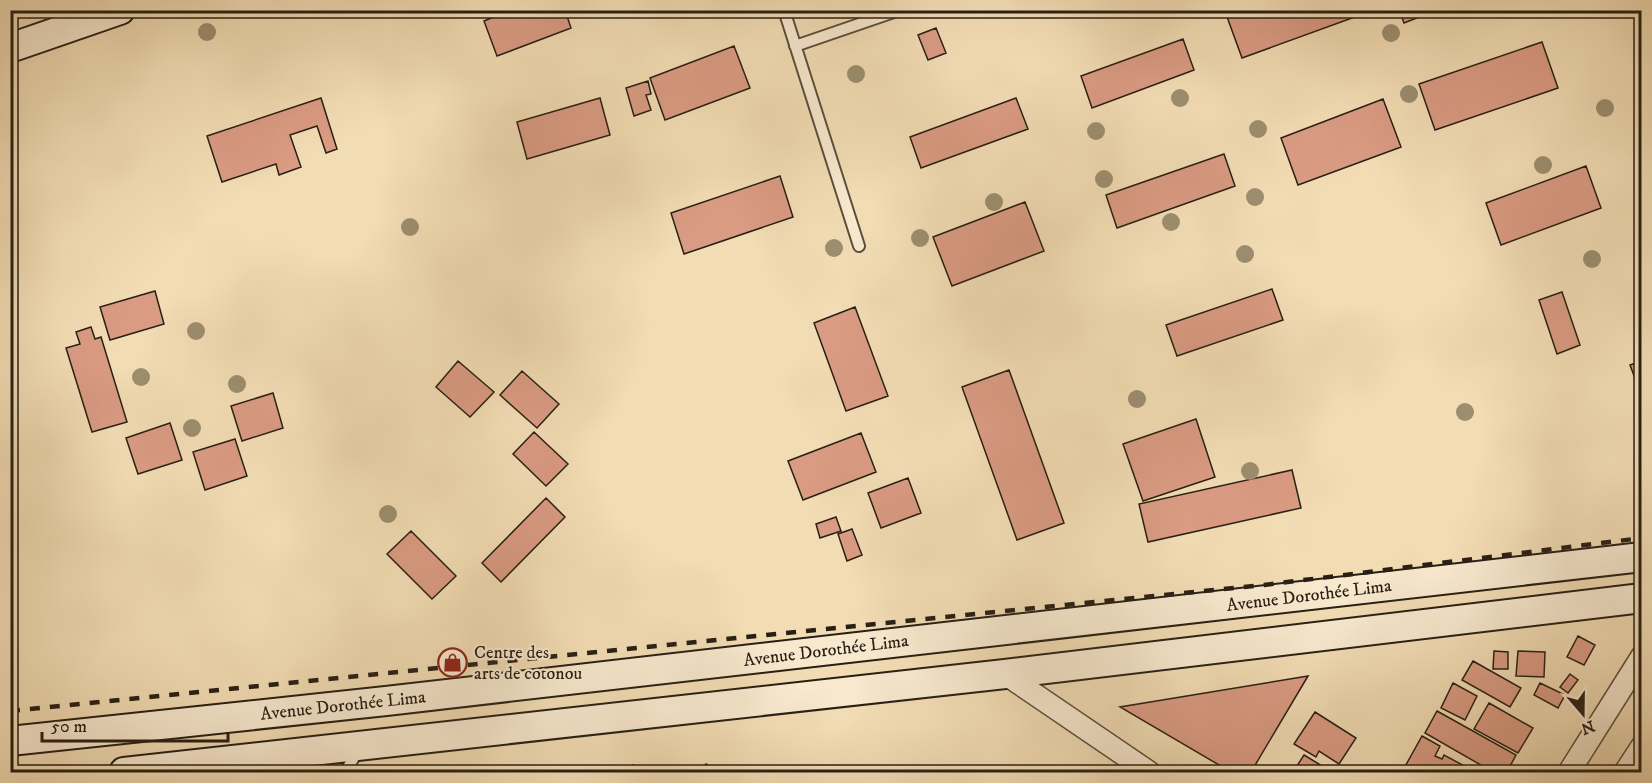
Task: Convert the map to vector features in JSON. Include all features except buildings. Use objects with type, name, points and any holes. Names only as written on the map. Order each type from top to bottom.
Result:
[{"type":"main road","points":[[10,48],[120,10]]},
{"type":"main road","name":"Avenue Dorothée Lima","points":[[10,741],[386,701],[1641,557]]},
{"type":"main road","points":[[124,772],[1005,674],[1641,598]]},
{"type":"street","points":[[1569,772],[1641,656]]},
{"type":"street","points":[[1005,674],[1149,772]]},
{"type":"street","points":[[1625,772],[1641,746]]},
{"type":"lane","points":[[784,10],[859,246]]},
{"type":"lane","points":[[795,46],[900,10]]},
{"type":"lane","points":[[345,772],[361,745]]},
{"type":"railway","points":[[10,711],[1264,585],[1642,538]]},
{"type":"place","name":"Centre des arts de cotonou","points":[[453,662]]}]
